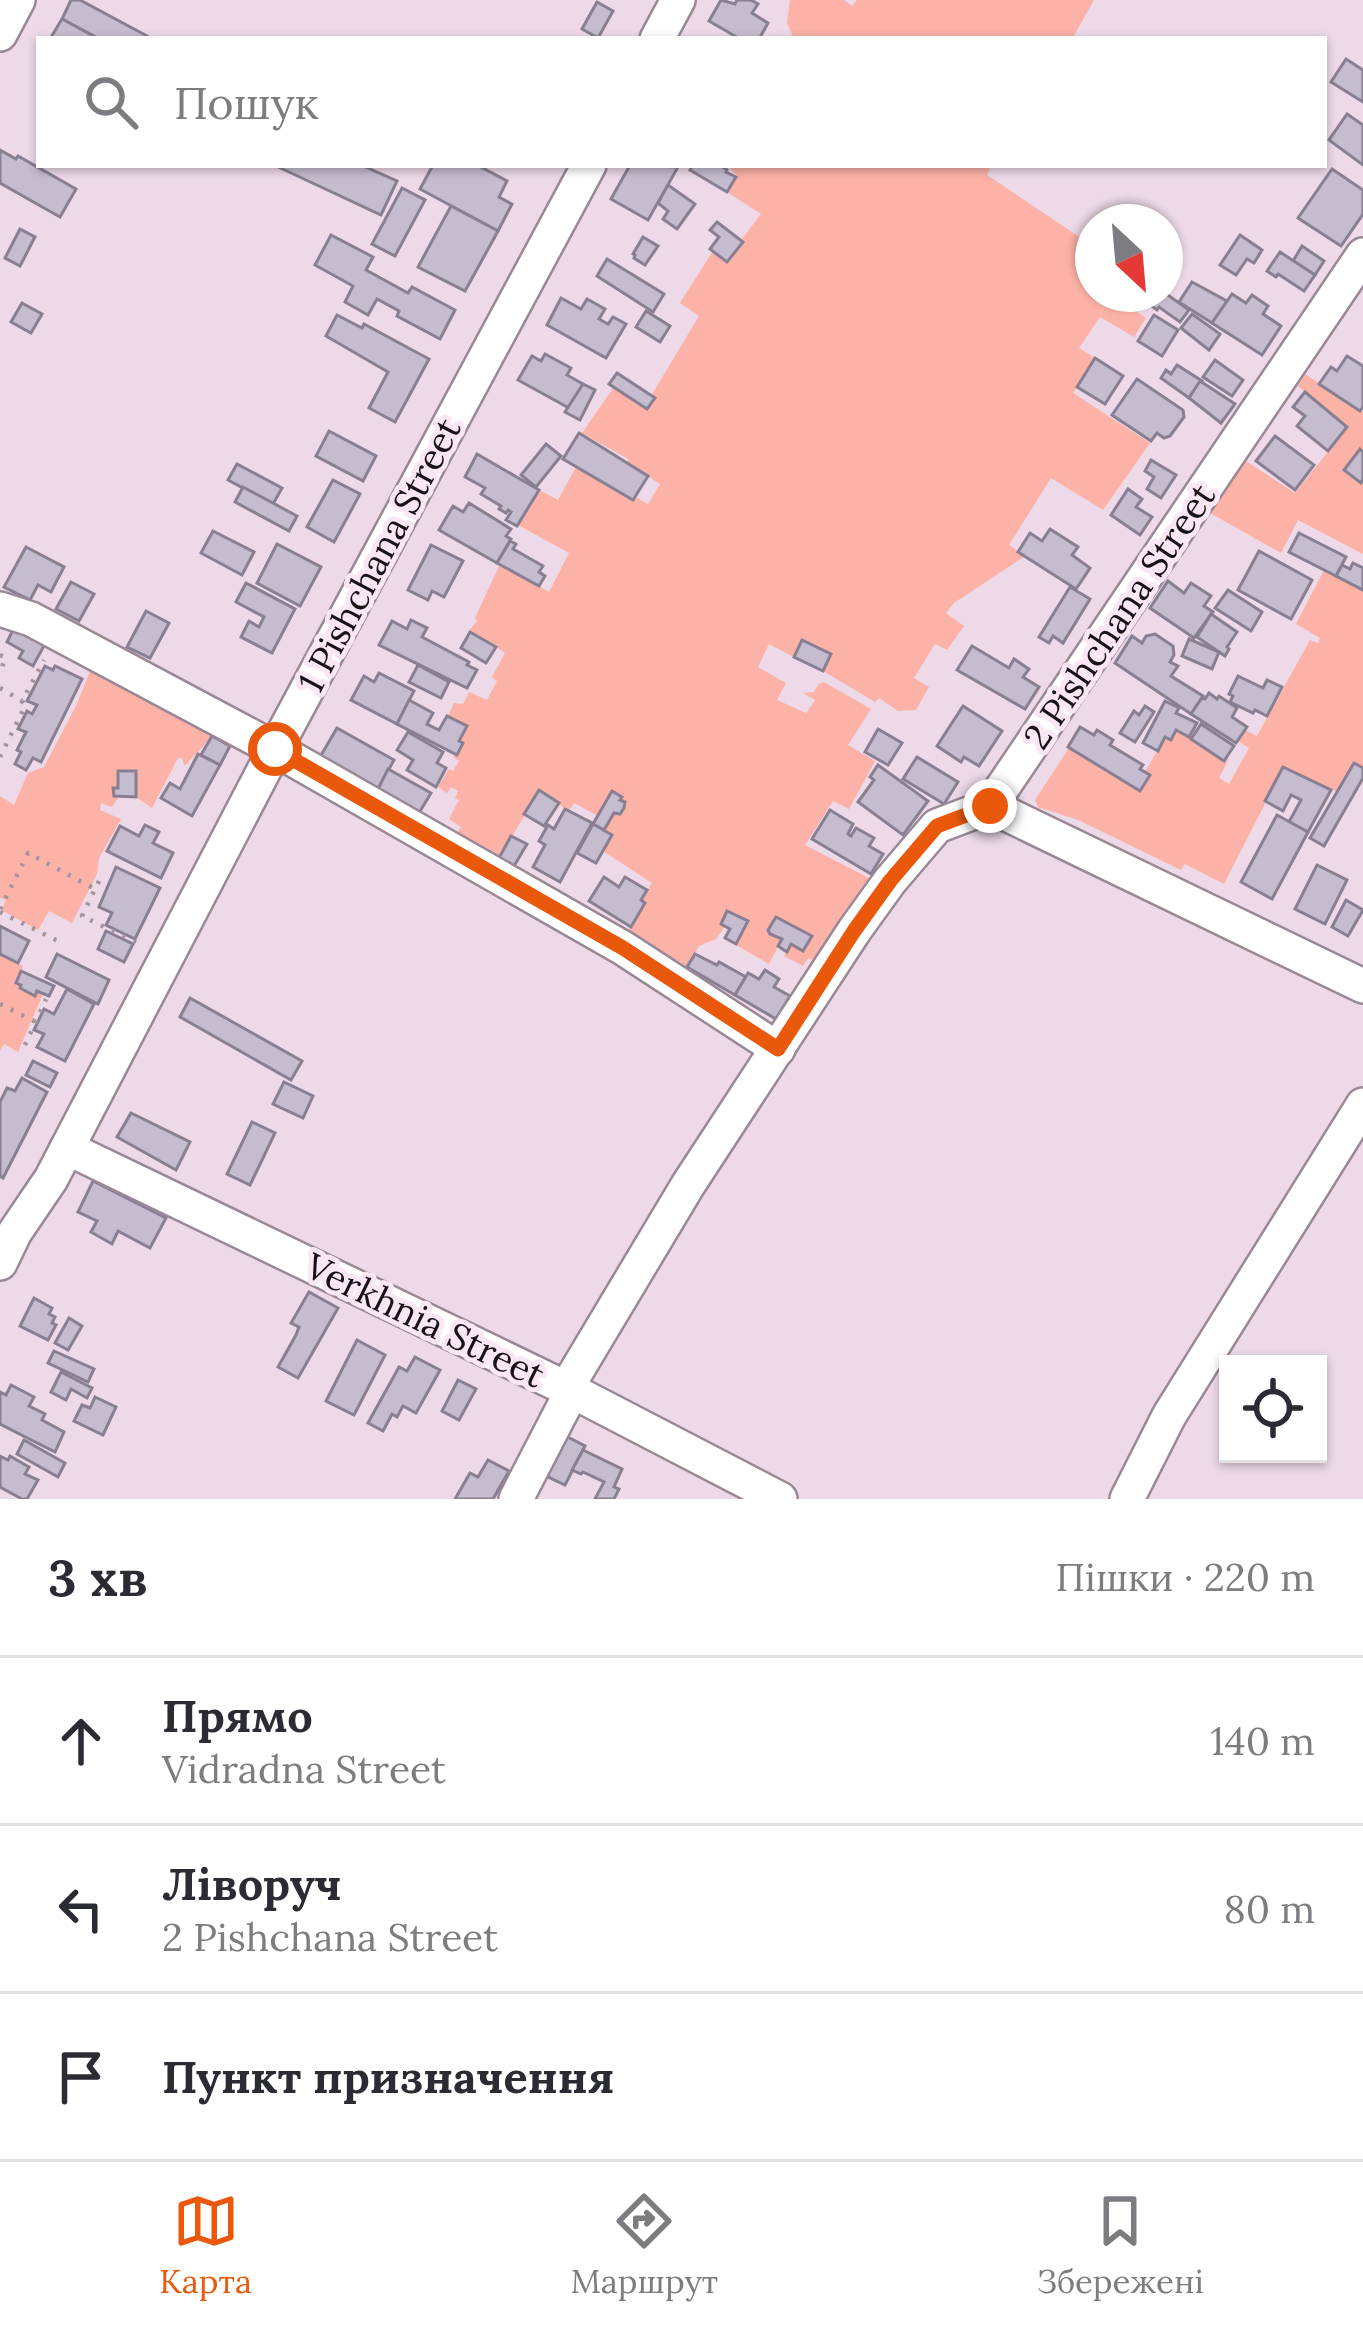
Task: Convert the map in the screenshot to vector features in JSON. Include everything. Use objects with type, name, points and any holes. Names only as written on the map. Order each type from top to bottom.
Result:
[{"type":"street","points":[[0,34],[18,0]]},
{"type":"street","points":[[659,36],[678,0]]},
{"type":"street","name":"1 Pishchana Street","points":[[0,1263],[8,1228],[51,1179],[275,749],[587,168]]},
{"type":"street","name":"2 Pishchana Street","points":[[990,806],[1363,255]]},
{"type":"street","points":[[0,609],[31,619],[275,749],[623,948],[778,1049]]},
{"type":"street","points":[[516,1499],[572,1391],[573,1377],[688,1185],[854,931],[937,826],[990,806],[1363,986]]},
{"type":"street","points":[[1127,1499],[1169,1416],[1363,1106]]},
{"type":"street","name":"Verkhnia Street","points":[[67,1148],[572,1391],[779,1499]]},
{"type":"path","points":[[22,701],[51,645]]},
{"type":"path","points":[[0,656],[5,657],[0,675]]},
{"type":"path","points":[[0,688],[25,706],[0,757]]},
{"type":"path","points":[[62,943],[0,911],[28,853],[95,889]]},
{"type":"path","points":[[99,880],[82,916],[131,940]]},
{"type":"path","points":[[25,1045],[46,999]]},
{"type":"path","points":[[0,1004],[36,1022]]},
{"type":"shaded area","points":[[790,0],[844,0],[852,6],[857,0],[1094,0],[1074,36],[793,36],[787,23]]},
{"type":"shaded area","points":[[730,168],[990,168],[987,175],[1075,234],[1075,312],[1137,312],[1146,318],[1134,337],[1100,317],[1079,348],[1095,358],[1073,393],[1150,443],[1103,510],[1051,478],[1009,545],[1025,556],[946,613],[964,626],[947,650],[935,644],[914,678],[929,687],[916,710],[898,711],[879,698],[875,702],[823,671],[831,654],[803,640],[794,657],[769,644],[758,667],[786,683],[777,700],[806,713],[815,700],[803,693],[814,692],[824,682],[871,709],[848,745],[875,761],[849,809],[833,801],[805,845],[869,878],[818,963],[808,958],[803,966],[784,956],[791,944],[803,951],[811,936],[777,917],[768,930],[782,939],[769,964],[736,945],[747,921],[721,924],[725,926],[716,939],[699,946],[687,967],[628,930],[652,883],[603,851],[612,835],[604,830],[624,803],[621,796],[612,792],[598,816],[574,803],[569,811],[539,791],[500,857],[456,835],[461,827],[449,819],[459,800],[455,798],[458,791],[451,787],[447,793],[438,787],[459,761],[453,757],[467,727],[448,716],[454,703],[463,704],[469,692],[487,700],[505,653],[470,630],[500,564],[549,592],[569,553],[518,525],[539,490],[558,500],[576,467],[648,504],[660,484],[582,433],[614,387],[647,409],[654,398],[699,316],[680,303],[713,251],[736,251],[761,214],[727,192],[737,176]]},
{"type":"shaded area","points":[[1305,374],[1363,412],[1363,554],[1298,520],[1281,553],[1210,513],[1246,461],[1295,493],[1347,428],[1298,386]]},
{"type":"shaded area","points":[[1324,570],[1363,590],[1363,768],[1354,763],[1338,792],[1283,768],[1224,884],[1038,807],[1035,800],[1069,748],[1140,791],[1165,737],[1171,740],[1176,730],[1224,761],[1229,758],[1219,778],[1229,784],[1249,748],[1238,741],[1245,730],[1257,736],[1310,640],[1318,643],[1320,638],[1296,624]]},
{"type":"shaded area","points":[[92,666],[213,732],[187,764],[178,758],[152,808],[136,797],[135,771],[118,772],[118,788],[113,789],[118,798],[112,807],[101,803],[100,810],[121,819],[99,858],[97,874],[72,923],[49,911],[38,930],[1,910],[6,900],[0,898],[0,796],[14,805],[28,773],[44,767]]},
{"type":"shaded area","points":[[0,954],[23,966],[16,982],[20,989],[43,994],[18,1052],[4,1044],[0,1050]]},
{"type":"building","points":[[71,0],[80,0],[147,36],[93,36],[62,19]]},
{"type":"building","points":[[721,0],[735,4],[751,0],[758,4],[752,13],[768,23],[761,36],[735,36],[709,21]]},
{"type":"building","points":[[597,2],[613,11],[599,36],[582,29]]},
{"type":"building","points":[[62,19],[93,36],[52,36]]},
{"type":"building","points":[[1346,59],[1363,70],[1363,102],[1331,82]]},
{"type":"building","points":[[1347,114],[1363,125],[1363,165],[1329,140]]},
{"type":"building","points":[[0,150],[76,189],[60,217],[0,183]]},
{"type":"building","points":[[280,168],[368,168],[397,181],[381,215]]},
{"type":"building","points":[[431,168],[483,168],[507,181],[499,197],[512,204],[498,231],[420,189]]},
{"type":"building","points":[[628,168],[677,168],[648,220],[611,199]]},
{"type":"building","points":[[725,168],[736,177],[727,192],[690,170]]},
{"type":"building","points":[[1332,169],[1363,190],[1363,214],[1341,246],[1298,218]]},
{"type":"building","points":[[668,185],[695,204],[677,229],[663,219],[668,211],[658,203]]},
{"type":"building","points":[[402,188],[425,200],[395,256],[372,244]]},
{"type":"building","points":[[451,206],[498,231],[465,291],[418,267]]},
{"type":"building","points":[[717,222],[743,242],[727,262],[710,249],[719,237],[710,230]]},
{"type":"building","points":[[20,229],[35,237],[20,266],[5,258]]},
{"type":"building","points":[[331,235],[373,257],[366,270],[408,293],[412,287],[455,310],[440,339],[397,316],[399,311],[377,299],[368,315],[345,302],[353,286],[315,265]]},
{"type":"building","points":[[1240,235],[1262,250],[1254,263],[1247,259],[1236,275],[1220,265]]},
{"type":"building","points":[[643,237],[658,246],[645,265],[633,254]]},
{"type":"building","points":[[1302,246],[1324,261],[1315,275],[1293,261]]},
{"type":"building","points":[[1280,252],[1315,275],[1304,291],[1267,271]]},
{"type":"building","points":[[607,259],[664,294],[653,312],[597,276]]},
{"type":"building","points":[[1192,282],[1227,301],[1212,323],[1183,305]]},
{"type":"building","points":[[1232,294],[1246,303],[1252,295],[1268,306],[1263,314],[1281,326],[1262,355],[1212,323]]},
{"type":"building","points":[[561,298],[581,309],[587,299],[605,309],[599,319],[608,324],[613,317],[626,324],[606,358],[547,325]]},
{"type":"building","points":[[22,303],[42,314],[31,333],[11,322]]},
{"type":"building","points":[[1183,306],[1189,310],[1180,322],[1166,312],[1183,312]]},
{"type":"building","points":[[646,311],[670,326],[660,342],[636,327]]},
{"type":"building","points":[[1192,314],[1220,334],[1209,350],[1181,328]]},
{"type":"building","points":[[337,315],[429,359],[395,422],[369,408],[388,372],[326,336]]},
{"type":"building","points":[[1154,315],[1178,330],[1162,356],[1138,341]]},
{"type":"building","points":[[545,354],[571,368],[567,375],[583,384],[569,408],[518,380],[532,356],[541,361]]},
{"type":"building","points":[[1347,356],[1363,366],[1360,411],[1319,384]]},
{"type":"building","points":[[1095,358],[1123,376],[1105,404],[1077,387]]},
{"type":"building","points":[[1215,360],[1243,380],[1232,396],[1203,377]]},
{"type":"building","points":[[1177,365],[1202,381],[1189,398],[1161,378]]},
{"type":"building","points":[[617,373],[655,398],[647,409],[609,384]]},
{"type":"building","points":[[1137,379],[1183,410],[1184,417],[1170,436],[1157,433],[1151,441],[1112,415]]},
{"type":"building","points":[[1200,381],[1235,404],[1221,423],[1189,398]]},
{"type":"building","points":[[583,384],[595,390],[580,420],[565,412]]},
{"type":"building","points":[[1305,392],[1347,427],[1328,451],[1297,426],[1305,416],[1293,407]]},
{"type":"building","points":[[329,431],[376,456],[363,481],[316,456]]},
{"type":"building","points":[[579,433],[648,476],[633,500],[563,459]]},
{"type":"building","points":[[1275,436],[1314,465],[1295,490],[1256,461]]},
{"type":"building","points":[[546,444],[561,456],[536,487],[521,475]]},
{"type":"building","points":[[1360,449],[1363,452],[1361,483],[1344,470]]},
{"type":"building","points":[[477,454],[539,490],[517,526],[506,520],[511,512],[499,509],[481,494],[485,488],[465,477]]},
{"type":"building","points":[[1151,460],[1176,475],[1161,498],[1147,489],[1154,477],[1145,471]]},
{"type":"building","points":[[237,464],[282,488],[273,504],[228,480]]},
{"type":"building","points":[[333,480],[360,494],[334,542],[307,527]]},
{"type":"building","points":[[243,487],[297,516],[289,531],[235,502]]},
{"type":"building","points":[[1128,489],[1142,499],[1136,507],[1152,517],[1140,535],[1111,515]]},
{"type":"building","points":[[469,503],[511,529],[506,536],[511,539],[497,563],[439,530],[453,506],[463,512]]},
{"type":"building","points":[[1050,529],[1078,547],[1072,555],[1090,568],[1076,589],[1018,552],[1030,533],[1042,541]]},
{"type":"building","points":[[213,531],[254,552],[242,575],[201,553]]},
{"type":"building","points":[[1299,533],[1346,557],[1336,576],[1289,552]]},
{"type":"building","points":[[510,541],[516,544],[513,549],[543,566],[539,572],[545,576],[539,586],[497,563]]},
{"type":"building","points":[[277,544],[321,567],[300,606],[257,583]]},
{"type":"building","points":[[431,545],[463,561],[444,597],[432,591],[428,600],[408,590]]},
{"type":"building","points":[[26,547],[64,567],[51,592],[38,585],[30,600],[4,587]]},
{"type":"building","points":[[1259,551],[1312,580],[1291,619],[1238,590]]},
{"type":"building","points":[[1353,563],[1363,568],[1363,590],[1336,576],[1342,565],[1350,569]]},
{"type":"building","points":[[1168,581],[1184,593],[1191,583],[1211,596],[1204,606],[1213,612],[1194,638],[1150,608]]},
{"type":"building","points":[[71,582],[94,594],[79,621],[56,609]]},
{"type":"building","points":[[246,583],[295,609],[272,653],[241,637],[249,621],[259,627],[264,617],[236,602]]},
{"type":"building","points":[[1070,587],[1090,599],[1063,643],[1053,636],[1049,643],[1039,637]]},
{"type":"building","points":[[1228,590],[1262,612],[1251,631],[1215,608]]},
{"type":"building","points":[[146,611],[169,623],[150,658],[127,647]]},
{"type":"building","points":[[1211,614],[1237,632],[1225,656],[1197,637]]},
{"type":"building","points":[[411,620],[427,628],[422,637],[477,670],[467,688],[379,645],[392,621],[407,629]]},
{"type":"building","points":[[15,626],[46,642],[33,666],[19,658],[23,651],[7,642]]},
{"type":"building","points":[[470,632],[496,647],[486,663],[461,648]]},
{"type":"building","points":[[1155,634],[1173,646],[1170,662],[1178,666],[1171,676],[1203,696],[1191,714],[1115,663],[1132,636],[1142,643]]},
{"type":"building","points":[[1189,639],[1219,652],[1212,669],[1182,656]]},
{"type":"building","points":[[802,640],[831,654],[823,671],[794,657]]},
{"type":"building","points":[[972,646],[1009,668],[1014,659],[1029,669],[1023,677],[1039,687],[1025,709],[957,670]]},
{"type":"building","points":[[418,665],[449,682],[441,698],[409,682]]},
{"type":"building","points":[[45,666],[82,679],[41,762],[33,758],[26,770],[15,764],[26,732],[18,729],[27,711],[32,714],[37,705],[27,701]]},
{"type":"building","points":[[379,673],[414,691],[397,724],[351,700],[364,676],[374,682]]},
{"type":"building","points":[[1238,676],[1263,688],[1267,680],[1282,687],[1267,716],[1230,702]]},
{"type":"building","points":[[1209,693],[1237,708],[1232,717],[1247,727],[1236,743],[1191,714]]},
{"type":"building","points":[[409,700],[433,713],[427,724],[439,730],[447,716],[467,726],[457,755],[397,724]]},
{"type":"building","points":[[1165,701],[1179,708],[1176,713],[1197,723],[1189,737],[1176,730],[1171,740],[1165,737],[1158,751],[1143,743]]},
{"type":"building","points":[[963,706],[1002,731],[979,766],[964,757],[961,762],[937,746]]},
{"type":"building","points":[[1145,706],[1154,712],[1135,742],[1120,733],[1134,711],[1139,715]]},
{"type":"building","points":[[1201,724],[1234,746],[1224,761],[1191,739]]},
{"type":"building","points":[[1080,727],[1094,735],[1097,730],[1113,740],[1110,745],[1143,765],[1140,769],[1150,775],[1140,791],[1068,747]]},
{"type":"building","points":[[337,728],[394,760],[378,789],[320,757]]},
{"type":"building","points":[[878,729],[902,743],[888,765],[865,752]]},
{"type":"building","points":[[408,732],[443,752],[437,763],[446,768],[436,787],[407,770],[413,760],[397,750]]},
{"type":"building","points":[[212,736],[230,746],[220,765],[201,755]]},
{"type":"building","points":[[198,754],[220,765],[192,816],[161,798],[170,783],[180,789]]},
{"type":"building","points":[[917,757],[958,782],[944,804],[903,779]]},
{"type":"building","points":[[1354,763],[1363,768],[1363,778],[1324,846],[1310,838]]},
{"type":"building","points":[[878,765],[928,801],[903,835],[858,802],[874,780],[870,777]]},
{"type":"building","points":[[1283,767],[1331,790],[1308,832],[1289,822],[1301,800],[1291,795],[1283,811],[1265,801]]},
{"type":"building","points":[[388,769],[431,793],[416,818],[378,789]]},
{"type":"building","points":[[118,771],[136,771],[136,797],[114,796]]},
{"type":"building","points":[[539,790],[559,803],[544,826],[524,814]]},
{"type":"building","points":[[612,791],[622,797],[624,808],[614,813],[604,830],[593,824]]},
{"type":"building","points":[[565,809],[592,823],[560,882],[533,867],[545,845],[539,841],[548,825],[554,829]]},
{"type":"building","points":[[830,810],[853,824],[851,836],[856,828],[874,838],[869,846],[883,854],[871,874],[812,839]]},
{"type":"building","points":[[1277,815],[1308,832],[1272,899],[1241,882]]},
{"type":"building","points":[[593,824],[612,835],[596,863],[577,853]]},
{"type":"building","points":[[145,825],[159,832],[153,843],[173,853],[161,878],[107,851],[120,826],[139,836]]},
{"type":"building","points":[[511,836],[527,844],[514,866],[499,858]]},
{"type":"building","points":[[1317,865],[1347,880],[1325,924],[1295,909]]},
{"type":"building","points":[[116,867],[160,888],[135,939],[106,925],[112,913],[99,907]]},
{"type":"building","points":[[604,877],[619,887],[625,877],[647,890],[631,927],[589,901]]},
{"type":"building","points":[[1346,900],[1363,910],[1348,936],[1332,927]]},
{"type":"building","points":[[727,911],[748,921],[736,944],[725,938],[730,929],[721,924]]},
{"type":"building","points":[[776,917],[812,936],[803,951],[791,944],[787,952],[778,946],[782,939],[768,930]]},
{"type":"building","points":[[0,926],[29,941],[18,963],[0,954]]},
{"type":"building","points":[[106,931],[133,944],[124,962],[98,949]]},
{"type":"building","points":[[57,954],[109,980],[98,1004],[46,977]]},
{"type":"building","points":[[695,954],[746,977],[735,995],[687,967]]},
{"type":"building","points":[[765,970],[779,979],[774,987],[790,996],[776,1019],[735,995],[748,973],[759,979]]},
{"type":"building","points":[[21,971],[54,986],[49,996],[37,991],[35,996],[20,988],[16,983]]},
{"type":"building","points":[[67,989],[94,1004],[65,1061],[37,1047],[44,1034],[34,1030],[44,1009],[54,1014]]},
{"type":"building","points":[[190,998],[302,1061],[291,1080],[180,1017]]},
{"type":"building","points":[[33,1061],[57,1073],[50,1087],[26,1075]]},
{"type":"building","points":[[22,1078],[47,1092],[3,1178],[0,1102],[7,1088],[15,1091]]},
{"type":"building","points":[[284,1082],[313,1096],[303,1118],[273,1104]]},
{"type":"building","points":[[131,1113],[190,1142],[176,1170],[117,1137]]},
{"type":"building","points":[[252,1122],[275,1133],[250,1185],[227,1174]]},
{"type":"building","points":[[93,1181],[166,1218],[150,1248],[118,1231],[112,1244],[91,1232],[97,1221],[78,1212]]},
{"type":"building","points":[[309,1292],[338,1308],[298,1378],[278,1367],[299,1327],[291,1323]]},
{"type":"building","points":[[34,1298],[52,1308],[49,1314],[55,1317],[48,1340],[20,1326]]},
{"type":"building","points":[[69,1318],[82,1326],[68,1350],[55,1343]]},
{"type":"building","points":[[357,1340],[385,1355],[354,1415],[326,1401]]},
{"type":"building","points":[[54,1351],[94,1369],[88,1382],[48,1363]]},
{"type":"building","points":[[415,1357],[440,1370],[416,1413],[403,1406],[383,1431],[368,1423],[399,1367],[407,1371]]},
{"type":"building","points":[[61,1372],[92,1388],[87,1398],[71,1389],[66,1400],[51,1392]]},
{"type":"building","points":[[458,1380],[476,1389],[459,1420],[442,1411]]},
{"type":"building","points":[[11,1385],[34,1397],[29,1406],[64,1432],[55,1452],[0,1424],[0,1392],[6,1395]]},
{"type":"building","points":[[95,1397],[116,1407],[103,1435],[74,1421],[82,1405],[90,1408]]},
{"type":"building","points":[[562,1434],[585,1446],[565,1485],[542,1474]]},
{"type":"building","points":[[24,1440],[65,1463],[58,1477],[17,1454]]},
{"type":"building","points":[[583,1450],[622,1469],[614,1499],[595,1499],[604,1482],[572,1470]]},
{"type":"building","points":[[0,1456],[29,1467],[25,1474],[38,1480],[27,1499],[0,1487]]},
{"type":"building","points":[[488,1460],[509,1471],[493,1499],[455,1499],[470,1473],[478,1477]]},
{"type":"route","points":[[275,749],[623,948],[778,1049],[854,931],[937,826],[990,806]]}]
